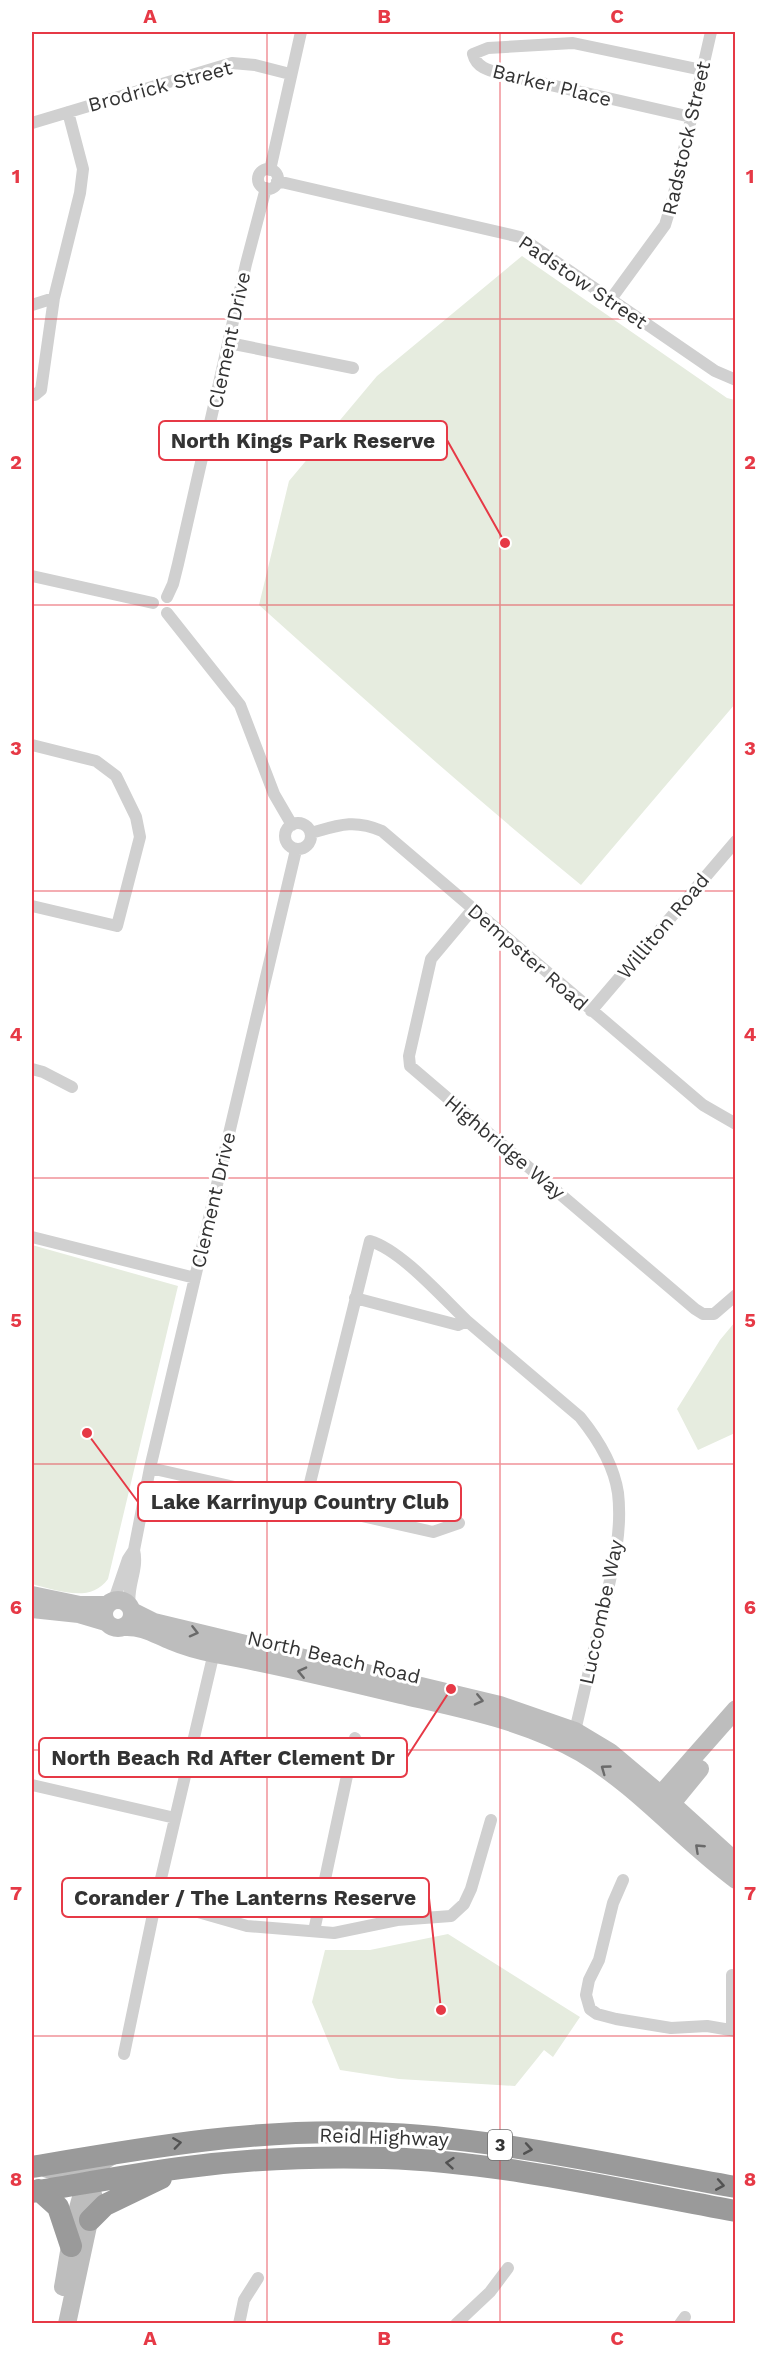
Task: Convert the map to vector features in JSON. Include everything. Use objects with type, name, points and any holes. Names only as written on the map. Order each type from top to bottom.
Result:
[{"type":"highway","name":"Reid Highway","points":[[32,2168],[180,2142],[260,2135],[369,2133],[486,2142],[735,2187]]},
{"type":"highway","name":"Reid Highway","points":[[35,2191],[88,2188],[182,2168],[251,2161],[387,2158],[527,2173],[735,2211]]},
{"type":"highway","points":[[90,2220],[105,2205],[182,2168]]},
{"type":"highway","points":[[35,2191],[58,2207],[71,2246]]},
{"type":"main road","name":"North Beach Road","points":[[32,1595],[119,1612],[154,1622],[216,1646],[500,1705],[571,1738],[606,1769],[662,1805],[735,1862]]},
{"type":"main road","name":"North Beach Road","points":[[32,1609],[79,1614],[119,1612]]},
{"type":"main road","points":[[662,1805],[735,1709]]},
{"type":"main road","points":[[662,1805],[735,1726]]},
{"type":"main road","name":"North Beach Road","points":[[662,1805],[735,1880]]},
{"type":"main road","points":[[55,2324],[71,2246],[88,2188],[96,2168],[120,2152]]},
{"type":"main road","points":[[32,2168],[79,2174],[88,2188],[90,2220],[67,2324]]},
{"type":"street","points":[[270,170],[301,32]]},
{"type":"street","name":"Radstock Street","points":[[611,299],[665,225],[711,32]]},
{"type":"street","name":"Barker Place","points":[[691,117],[507,75],[481,67],[475,61],[473,54],[488,48],[573,43],[702,69]]},
{"type":"street","name":"Brodrick Street","points":[[32,123],[232,63],[255,65],[290,74]]},
{"type":"street","points":[[32,395],[40,390],[54,298],[80,193],[83,169],[68,112]]},
{"type":"street","points":[[270,170],[276,174],[277,180],[274,186],[266,188],[261,186],[258,178],[262,171],[270,170]]},
{"type":"street","name":"Padstow Street","points":[[277,180],[520,237],[715,371],[735,380]]},
{"type":"street","name":"Clement Drive","points":[[167,597],[178,564],[246,264],[266,188]]},
{"type":"street","points":[[32,305],[54,298]]},
{"type":"street","points":[[229,343],[353,368]]},
{"type":"street","points":[[32,576],[153,603]]},
{"type":"street","points":[[156,597],[167,597],[171,603],[167,613],[157,613],[153,603],[156,597]]},
{"type":"street","name":"Clement Drive","points":[[167,613],[240,705],[250,726],[274,794],[292,825],[286,830],[285,838],[288,846],[301,850],[310,843],[311,832]]},
{"type":"street","points":[[32,745],[102,764],[116,776],[136,817],[140,837],[117,926],[32,906]]},
{"type":"street","name":"Dempster Road","points":[[311,832],[355,823],[366,824],[382,831],[703,1105],[735,1124]]},
{"type":"street","points":[[292,825],[305,825],[311,832]]},
{"type":"street","name":"Williton Road","points":[[591,1011],[735,841]]},
{"type":"street","name":"Clement Drive","points":[[119,1612],[128,1559],[134,1550],[150,1468],[296,850]]},
{"type":"street","name":"Highbridge Way","points":[[472,910],[430,959],[409,1056],[410,1066],[695,1309],[703,1314],[714,1314],[735,1295]]},
{"type":"street","points":[[32,1069],[72,1087]]},
{"type":"street","points":[[32,1238],[195,1278]]},
{"type":"street","name":"Luccombe Way","points":[[305,1503],[370,1242],[380,1244],[397,1256],[467,1321],[580,1417],[594,1434],[603,1452],[618,1491],[619,1524],[615,1558],[571,1738]]},
{"type":"street","points":[[355,1298],[458,1325],[467,1321]]},
{"type":"street","points":[[150,1468],[433,1532],[459,1522]]},
{"type":"street","points":[[124,2054],[156,1900],[216,1646]]},
{"type":"street","points":[[314,1931],[355,1738]]},
{"type":"street","points":[[32,1785],[175,1818]]},
{"type":"street","points":[[156,1900],[247,1926],[334,1933],[398,1920],[451,1916],[464,1904],[471,1889],[491,1820]]},
{"type":"street","points":[[623,1880],[585,1995],[590,2009],[597,2014],[616,2019],[671,2028],[707,2025],[734,2031],[732,1976]]},
{"type":"street","points":[[456,2324],[490,2292],[508,2268]]},
{"type":"street","points":[[239,2324],[244,2300],[258,2278]]},
{"type":"shaded area","points":[[522,256],[727,398],[735,400],[735,704],[581,885],[378,712],[259,605],[289,481],[377,376]]},
{"type":"shaded area","points":[[32,1245],[178,1286],[108,1579],[101,1587],[83,1593],[62,1592],[32,1584]]},
{"type":"shaded area","points":[[735,1322],[735,1433],[698,1450],[677,1409],[720,1340]]},
{"type":"shaded area","points":[[448,1934],[580,2017],[553,2057],[544,2050],[515,2086],[399,2079],[340,2070],[312,2002],[325,1950],[370,1950]]},
{"type":"place","name":"North Kings Park Reserve","points":[[505,543]]},
{"type":"place","name":"Lake Karrinyup Country Club","points":[[87,1433]]},
{"type":"place","name":"North Beach Rd After Clement Dr","points":[[451,1689]]},
{"type":"place","name":"Corander / The Lanterns Reserve","points":[[441,2010]]}]
